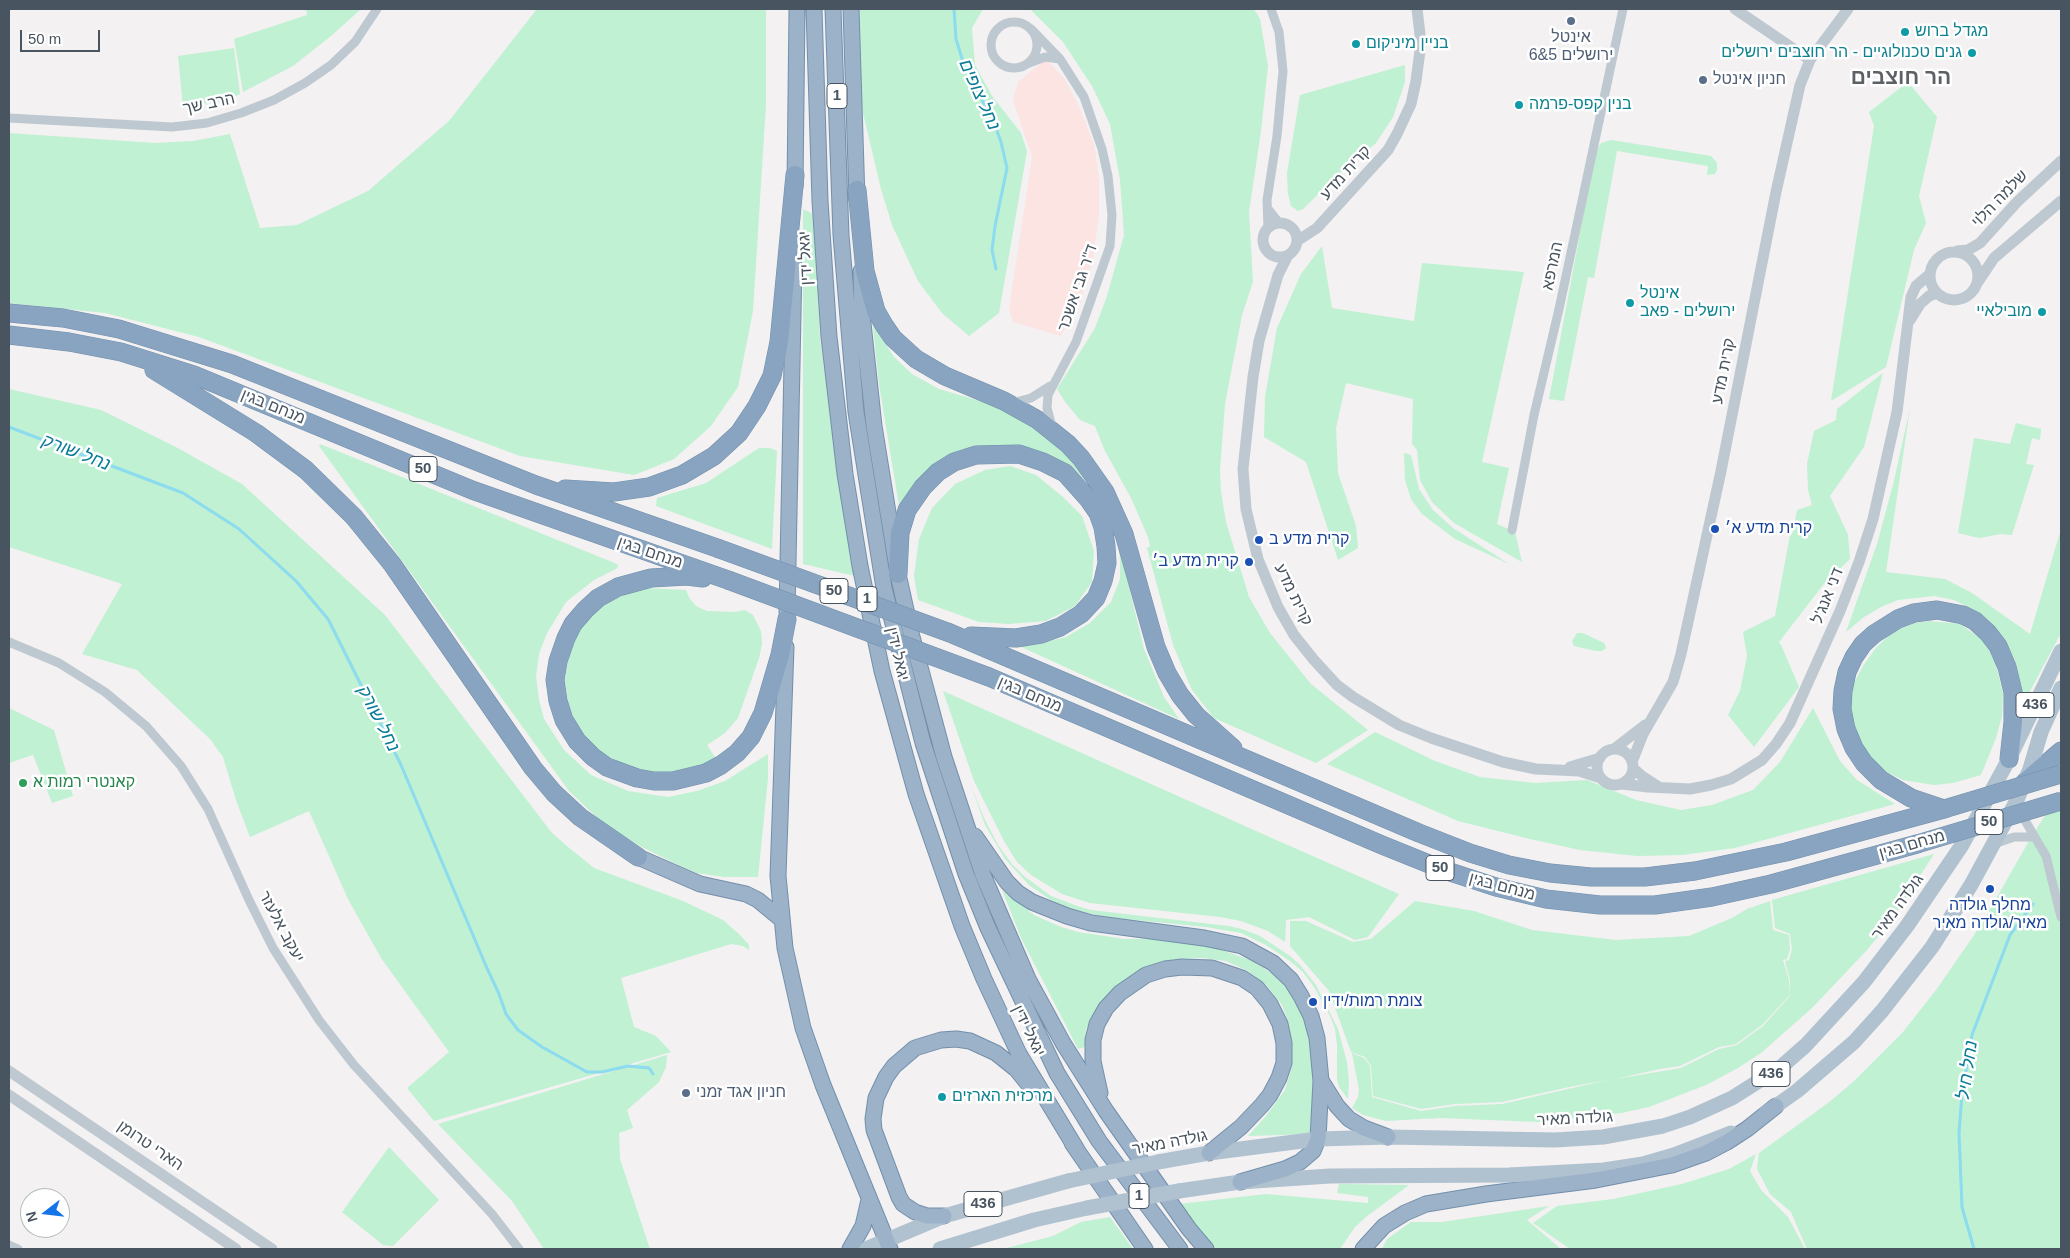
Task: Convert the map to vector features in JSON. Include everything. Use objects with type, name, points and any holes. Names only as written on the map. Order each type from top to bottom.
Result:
[{"type":"highway","points":[[797,9],[787,619],[778,876],[781,919],[790,976],[803,1028],[823,1085],[887,1245]]},
{"type":"highway","name":"יגאל ידין","points":[[814,9],[821,219],[829,337],[845,474],[860,566],[882,671],[916,794],[962,926],[1019,1054],[1077,1150]]},
{"type":"highway","name":"יגאל ידין","points":[[833,9],[841,235],[850,350],[865,472],[884,588],[923,743],[966,874],[984,919],[1057,1073],[1099,1141],[1180,1249]]},
{"type":"highway","points":[[851,9],[862,314],[874,426],[898,574],[912,638],[941,749],[991,896],[1028,979],[1063,1043],[1106,1111],[1189,1229],[1206,1249]]},
{"type":"highway","points":[[536,485],[614,492],[649,487],[682,475],[714,456],[739,433],[757,406],[772,376],[779,342],[795,175]]},
{"type":"highway","points":[[857,190],[865,271],[876,311],[884,325],[904,349],[930,368],[1004,401],[1038,420],[1058,435],[1081,458],[1094,474],[1115,512],[1124,534],[1156,647],[1167,673],[1180,696],[1208,727],[1233,748],[1254,762],[1279,774]]},
{"type":"highway","name":"מנחם בגין","points":[[9,313],[62,318],[119,329],[232,364],[536,485],[718,548],[950,633],[982,642],[1279,774],[1470,853],[1509,865],[1550,873],[1591,877],[1645,877],[1695,871],[1786,852],[1944,809],[2061,774]]},
{"type":"highway","name":"מנחם בגין","points":[[9,335],[69,342],[121,352],[194,375],[472,490],[728,580],[989,678],[1444,870],[1496,887],[1546,899],[1600,905],[1655,905],[1712,897],[1771,884],[1917,844],[2061,801]]},
{"type":"highway","points":[[121,352],[158,372],[248,428],[306,470],[354,517],[386,557],[533,768],[549,787],[580,817],[638,857],[700,884],[746,894],[758,900],[781,919]]},
{"type":"highway","points":[[898,574],[900,533],[907,510],[922,487],[938,472],[954,462],[976,455],[1019,454],[1044,462],[1065,473],[1089,500],[1098,513],[1103,527],[1107,563],[1103,581],[1096,598],[1082,614],[1054,629],[1041,634],[982,642]]},
{"type":"highway","points":[[728,580],[687,576],[635,581],[618,587],[598,598],[584,610],[573,624],[558,661],[555,680],[558,701],[564,720],[576,741],[607,767],[622,774],[654,780],[688,778],[706,773],[737,753],[751,737],[763,713],[780,655],[787,619]]},
{"type":"highway","points":[[1944,809],[1911,798],[1882,780],[1864,764],[1854,748],[1846,729],[1842,709],[1847,672],[1863,644],[1874,634],[1898,619],[1914,613],[1937,610],[1963,615],[1975,621],[1988,632],[1998,646],[2007,667],[2013,692],[2009,759]]},
{"type":"highway","points":[[2025,782],[2061,751]]},
{"type":"highway","points":[[964,820],[1007,882],[1018,893],[1032,902],[1091,923],[1225,941],[1257,953],[1273,963],[1291,980],[1311,1016],[1317,1038],[1321,1081],[1318,1139],[1313,1151],[1300,1162],[1285,1169],[1240,1182]]},
{"type":"highway","points":[[1106,1111],[1096,1082],[1093,1040],[1097,1024],[1111,1003],[1132,983],[1146,975],[1165,969],[1198,966],[1226,971],[1242,978],[1257,988],[1270,1004],[1280,1024],[1284,1043],[1284,1063],[1270,1095],[1262,1106],[1241,1127],[1209,1152]]},
{"type":"highway","points":[[944,1216],[921,1214],[903,1204],[891,1178],[874,1130],[874,1109],[880,1088],[894,1066],[915,1048],[941,1040],[956,1039],[970,1041],[996,1053],[1016,1069],[1077,1150]]},
{"type":"highway","points":[[1321,1081],[1349,1119],[1364,1128],[1388,1137]]},
{"type":"highway","points":[[1363,1249],[1384,1226],[1405,1213],[1426,1204],[1486,1194],[1604,1179],[1672,1165],[1706,1153],[1727,1142],[1748,1129],[1776,1106]]},
{"type":"highway","name":"1","points":[[1077,1150],[1145,1249]]},
{"type":"highway","points":[[850,1249],[864,1226],[869,1200]]},
{"type":"main road","name":"גולדה מאיר","points":[[866,1249],[887,1245],[944,1216],[1068,1181],[1209,1152],[1318,1139],[1388,1137],[1555,1140],[1603,1137],[1649,1129],[1690,1117],[1723,1103],[1781,1067],[1806,1045],[1864,982],[1907,926],[1962,844],[2009,759],[2061,651]]},
{"type":"main road","name":"436","points":[[940,1249],[1034,1220],[1087,1208],[1240,1182],[1330,1176],[1509,1175],[1614,1169],[1643,1164],[1702,1146],[1733,1132],[1776,1106],[1826,1067],[1854,1042],[1882,1011],[1926,954],[1950,919],[2016,802],[2025,782],[2041,732],[2061,688]]},
{"type":"street","name":"הרב שך","points":[[9,118],[172,127],[207,122],[241,114],[274,100],[305,83],[330,65],[355,42],[376,9]]},
{"type":"street","points":[[1268,228],[1267,205],[1283,71],[1279,32],[1271,9]]},
{"type":"street","name":"קרית מדע","points":[[1296,236],[1314,230],[1383,156],[1397,134],[1411,104],[1416,81],[1420,43],[1417,9]]},
{"type":"street","name":"המרפא","points":[[1512,530],[1534,415],[1559,309],[1623,9]]},
{"type":"street","points":[[1735,9],[1810,60]]},
{"type":"street","name":"קרית מדע","points":[[1632,765],[1637,747],[1673,682],[1681,654],[1721,471],[1788,137],[1804,73],[1810,60],[1848,9]]},
{"type":"street","points":[[1029,63],[1034,57],[1037,43],[1031,29],[1018,22],[1010,22],[997,28],[990,42],[993,56],[1004,66],[1017,68],[1045,57],[1060,59]]},
{"type":"street","name":"ד\"ר גבי אשכר","points":[[1031,29],[1060,59],[1084,97],[1095,126],[1108,176],[1112,215],[1110,246],[1076,342],[1048,395],[1047,408],[1050,424],[1058,435]]},
{"type":"street","name":"שלמה הלוי","points":[[1957,252],[1968,250],[1980,243],[2017,202],[2061,161]]},
{"type":"street","points":[[1976,286],[1978,274],[1975,263],[1967,255],[1957,252],[1946,253],[1940,256],[1932,265],[1931,283],[1937,293],[1947,299],[1959,300],[1969,295],[1976,286],[1994,258],[2061,201]]},
{"type":"street","points":[[1267,205],[1279,223]]},
{"type":"street","points":[[1279,223],[1290,225],[1296,236],[1294,250],[1288,255],[1281,257],[1274,256],[1266,249],[1263,242],[1264,234],[1268,228],[1279,223]]},
{"type":"street","name":"קרית מדע","points":[[1288,255],[1278,275],[1259,340],[1243,469],[1246,508],[1250,528],[1266,580],[1278,607],[1294,635],[1337,685],[1399,725],[1430,738],[1518,766],[1578,771],[1601,778]]},
{"type":"street","name":"קרית מדע","points":[[1274,256],[1278,275]]},
{"type":"street","name":"דני אנג'ל","points":[[1622,784],[1690,789],[1711,785],[1746,772],[1762,760],[1776,744],[1796,712],[1846,595],[1873,519],[1897,412],[1909,304],[1913,291],[1930,274]]},
{"type":"street","name":"דני אנג'ל","points":[[1908,324],[1920,304],[1929,296],[1937,293]]},
{"type":"street","name":"ד\"ר גבי אשכר","points":[[1004,401],[1016,402],[1031,398],[1043,392],[1054,382]]},
{"type":"street","name":"יעקב אלעזר","points":[[9,642],[59,663],[106,692],[146,726],[181,766],[208,809],[249,900],[274,948],[319,1020],[354,1065],[492,1214],[519,1249]]},
{"type":"street","name":"קרית מדע","points":[[1614,749],[1638,731],[1653,716]]},
{"type":"street","points":[[1632,765],[1630,777],[1622,784],[1612,785],[1601,778],[1597,768],[1600,758],[1608,751],[1614,749],[1625,752],[1632,765],[1650,782],[1661,788]]},
{"type":"street","name":"קרית מדע","points":[[1553,770],[1578,766],[1600,758]]},
{"type":"street","points":[[2016,802],[2025,823],[2046,856],[2061,917]]},
{"type":"street","points":[[1994,844],[2014,837],[2035,837]]},
{"type":"street","name":"הארי טרומן","points":[[9,1071],[272,1249]]},
{"type":"street","points":[[9,1095],[236,1249]]},
{"type":"street","points":[[9,1245],[18,1249]]},
{"type":"shaded area","points":[[1046,59],[1065,79],[1080,109],[1094,144],[1099,177],[1099,216],[1093,258],[1080,304],[1061,336],[1013,322],[1009,309],[1032,157],[1013,100],[1018,82]]},
{"type":"green space","points":[[306,9],[361,9],[293,66],[243,92],[234,39],[307,15]]},
{"type":"green space","points":[[537,9],[766,9],[766,104],[753,311],[738,387],[711,426],[674,459],[634,475],[520,456],[199,337],[105,313],[9,303],[9,133],[155,143],[193,141],[230,134],[260,228],[297,225],[368,191],[449,121]]},
{"type":"green space","points":[[858,9],[983,9],[972,28],[975,65],[992,96],[1021,133],[1027,151],[999,313],[969,336],[942,313],[918,281],[892,225],[881,189],[863,113],[858,67]]},
{"type":"green space","points":[[1030,9],[1254,9],[1260,19],[1268,66],[1249,212],[1253,282],[1242,315],[1225,404],[1220,470],[1221,492],[1226,522],[1249,597],[1270,633],[1311,684],[1368,730],[1316,763],[1214,718],[1192,690],[1173,645],[1147,548],[1150,546],[1148,537],[1131,498],[1105,451],[1095,426],[1080,420],[1057,389],[1095,328],[1107,296],[1124,235],[1120,180],[1110,124],[1092,86],[1063,42]]},
{"type":"green space","points":[[234,48],[240,94],[227,100],[183,107],[178,56]]},
{"type":"green space","points":[[1405,65],[1405,82],[1393,117],[1376,143],[1341,172],[1303,209],[1298,211],[1291,206],[1288,194],[1287,173],[1300,95]]},
{"type":"green space","points":[[1908,82],[1937,117],[1919,196],[1926,223],[1914,250],[1886,367],[1831,401],[1874,126],[1869,112]]},
{"type":"green space","points":[[1611,140],[1711,156],[1717,163],[1717,170],[1715,174],[1707,175],[1708,166],[1617,151],[1594,278],[1588,277],[1564,401],[1549,399],[1595,153],[1601,143]]},
{"type":"green space","points":[[803,209],[815,215],[820,340],[855,576],[803,564]]},
{"type":"green space","points":[[1322,246],[1332,308],[1414,321],[1422,263],[1524,272],[1482,462],[1509,468],[1497,524],[1515,532],[1522,562],[1454,523],[1432,502],[1420,480],[1417,450],[1412,444],[1413,399],[1346,383],[1336,428],[1338,473],[1356,526],[1358,548],[1338,560],[1306,462],[1264,437],[1265,397],[1277,328],[1301,274]]},
{"type":"green space","points":[[872,318],[877,331],[894,357],[912,374],[939,389],[1004,408],[1053,441],[1070,458],[1093,490],[1080,475],[1046,453],[1024,447],[997,445],[972,449],[900,512],[879,384]]},
{"type":"green space","points":[[1883,373],[1864,447],[1830,496],[1848,535],[1850,559],[1823,585],[1779,642],[1799,687],[1754,747],[1728,715],[1740,691],[1747,656],[1743,632],[1775,616],[1790,535],[1793,532],[1797,510],[1812,505],[1808,490],[1807,464],[1814,431],[1836,420],[1837,409]]},
{"type":"green space","points":[[9,389],[101,410],[174,446],[242,484],[385,615],[552,833],[594,868],[683,901],[723,920],[740,935],[749,945],[749,950],[743,946],[731,944],[621,978],[634,1027],[656,1036],[671,1052],[434,1121],[407,1088],[449,1052],[381,958],[348,899],[309,811],[250,837],[223,757],[210,739],[137,670],[82,654],[122,584],[9,547]]},
{"type":"green space","points":[[1910,408],[1886,572],[1945,579],[1972,593],[2030,634],[2061,529],[2061,633],[2021,708],[2016,663],[2008,646],[1986,618],[1954,600],[1934,596],[1898,600],[1864,617],[1846,632],[1877,544],[1894,481]]},
{"type":"green space","points":[[2016,423],[2041,429],[2040,440],[2032,438],[2026,464],[2034,465],[2012,535],[2001,534],[1979,538],[1958,533],[1974,438],[2010,444]]},
{"type":"green space","points":[[320,444],[617,564],[616,569],[594,580],[566,602],[547,633],[539,654],[536,676],[544,719],[564,750],[591,775],[628,791],[668,797],[697,791],[725,781],[768,754],[768,778],[758,877],[724,877],[697,873],[682,867],[640,846],[605,825],[569,791],[319,446]]},
{"type":"green space","points":[[759,448],[770,448],[777,451],[772,549],[656,506],[657,498],[706,483]]},
{"type":"green space","points":[[1404,453],[1411,455],[1419,489],[1433,510],[1453,528],[1509,564],[1455,539],[1422,514],[1411,499],[1405,480]]},
{"type":"green space","points":[[1010,466],[1036,475],[1063,497],[1082,516],[1094,551],[1092,582],[1075,606],[1046,621],[1009,624],[979,622],[918,600],[914,576],[919,539],[932,508],[955,484],[985,470]]},
{"type":"green space","points":[[1118,542],[1144,649],[1164,697],[1179,719],[1017,645],[1038,644],[1066,637],[1090,623],[1111,602],[1120,579]]},
{"type":"green space","points":[[646,588],[686,590],[696,606],[707,611],[735,612],[745,610],[753,615],[761,631],[762,644],[759,658],[738,718],[725,733],[707,745],[717,760],[699,768],[680,773],[659,774],[639,770],[599,751],[584,736],[575,722],[568,703],[565,682],[567,662],[578,630],[594,612],[607,603],[620,596]]},
{"type":"green space","points":[[1929,621],[1960,624],[1983,640],[1994,657],[2003,693],[2002,716],[1996,738],[1981,775],[1953,783],[1934,785],[1903,780],[1887,772],[1869,757],[1857,740],[1851,721],[1850,700],[1854,683],[1863,666],[1875,649],[1888,636],[1915,623]]},
{"type":"green space","points":[[1577,633],[1583,633],[1604,643],[1606,648],[1602,651],[1596,651],[1574,646],[1572,641]]},
{"type":"green space","points":[[943,691],[1399,894],[1368,937],[1355,940],[1309,917],[1286,920],[1285,942],[1268,931],[1241,921],[1090,903],[1062,894],[1031,875],[1017,862],[1004,841],[974,781]]},
{"type":"green space","points":[[9,708],[54,730],[73,796],[52,803],[33,755],[9,763]]},
{"type":"green space","points":[[1813,708],[1840,761],[1857,780],[1895,804],[1735,848],[1682,855],[1637,856],[1580,850],[1458,821],[1327,764],[1375,732],[1435,761],[1480,777],[1535,783],[1587,780],[1636,800],[1681,810],[1712,805],[1753,790],[1780,762]]},
{"type":"green space","points":[[971,785],[984,818],[998,845],[1024,876],[1051,896],[1091,910],[1242,929],[1260,936],[1290,956],[1316,985],[1338,1029],[1347,1062],[1348,1099],[1339,1087],[1337,1079],[1337,1045],[1335,1029],[1330,1016],[1314,987],[1303,972],[1290,961],[1266,945],[1241,933],[1206,927],[1104,917],[1067,908],[1051,900],[1029,885],[1005,859],[985,825]]},
{"type":"green space","points":[[2061,790],[2061,1249],[1807,1249],[1791,1212],[1770,1194],[1757,1169],[1759,1153],[1828,1103],[1853,1082],[1903,1032],[1936,990],[1981,925],[2029,841]]},
{"type":"green space","points":[[1934,854],[1893,918],[1867,950],[1812,1008],[1761,1053],[1706,1085],[1649,1107],[1621,1113],[1539,1122],[1440,1118],[1386,1121],[1363,1115],[1352,1108],[1358,1097],[1359,1090],[1352,1053],[1364,1058],[1370,1066],[1372,1097],[1421,1111],[1455,1106],[1502,1104],[1608,1080],[1502,1102],[1455,1104],[1421,1109],[1373,1096],[1371,1066],[1365,1057],[1351,1052],[1329,991],[1290,946],[1290,921],[1306,921],[1353,942],[1371,939],[1415,901],[1474,911],[1532,930],[1616,940],[1689,936],[1732,918],[1747,909],[1770,901],[1773,930],[1789,935],[1790,949],[1787,959],[1783,960],[1789,980],[1790,995],[1790,980],[1785,961],[1789,960],[1792,949],[1790,934],[1775,928],[1772,900]],"holes":[[[1790,995],[1763,1026],[1737,1045],[1719,1049],[1681,1068],[1615,1079],[1680,1066],[1719,1047],[1736,1044],[1762,1025]]]},
{"type":"green space","points":[[1002,890],[1034,915],[1061,927],[1078,932],[1124,939],[1155,939],[1210,946],[1253,961],[1280,979],[1299,1005],[1309,1031],[1316,1082],[1312,1134],[1248,1136],[1285,1090],[1292,1067],[1289,1024],[1282,1005],[1267,986],[1248,971],[1226,961],[1203,958],[1175,959],[1151,965],[1124,981],[1108,994],[1086,1029],[1085,1047],[1078,1049],[1022,940]]},
{"type":"green space","points":[[667,1055],[666,1067],[659,1082],[627,1110],[633,1128],[619,1133],[620,1159],[650,1249],[544,1249],[512,1201],[438,1124]]},
{"type":"green space","points":[[389,1147],[439,1200],[393,1246],[383,1245],[342,1212]]},
{"type":"green space","points":[[1756,1154],[1750,1171],[1761,1190],[1788,1217],[1805,1249],[1570,1249],[1533,1223],[1557,1206],[1613,1199],[1682,1184],[1729,1169]]},
{"type":"green space","points":[[1339,1184],[1409,1185],[1355,1227],[1340,1249],[1215,1249],[1179,1204],[1266,1194],[1368,1203],[1368,1197],[1337,1193]]},
{"type":"green space","points":[[1549,1206],[1527,1220],[1561,1249],[1382,1249],[1387,1239],[1411,1222],[1442,1222]]},
{"type":"green space","points":[[1110,1217],[1133,1249],[1003,1249],[1053,1236],[1081,1222]]},
{"type":"waterway","name":"נחל צופים","points":[[954,9],[956,39],[964,65],[995,125],[1007,168],[992,250],[996,269]]},
{"type":"waterway","name":"נחל שורק","points":[[9,427],[183,493],[239,529],[296,581],[328,619],[401,765],[506,1014],[518,1030],[542,1047],[587,1072],[602,1072],[628,1066],[649,1068],[653,1074]]},
{"type":"waterway","name":"נחל חיל","points":[[1974,1249],[1962,1207],[1959,1133],[1962,1094],[1972,1035],[2010,935],[2033,904]]},
{"type":"place","name":"אינטל ירושלים 5&6","points":[[1571,21]]},
{"type":"place","name":"מגדל ברוש","points":[[1905,32]]},
{"type":"place","name":"בניין מיניקום","points":[[1356,44]]},
{"type":"place","name":"גנים טכנולוגיים - הר חוצבים ירושלים","points":[[1972,53]]},
{"type":"place","name":"חניון אינטל","points":[[1703,80]]},
{"type":"place","name":"בנין קפס-פרמה","points":[[1519,105]]},
{"type":"place","name":"אינטל ירושלים - פאב","points":[[1630,303]]},
{"type":"place","name":"מובילאיי","points":[[2042,312]]},
{"type":"place","name":"קרית מדע א׳","points":[[1715,529]]},
{"type":"place","name":"קרית מדע ב","points":[[1259,540]]},
{"type":"place","name":"קרית מדע ב׳","points":[[1249,562]]},
{"type":"place","name":"קאנטרי רמות א","points":[[23,783]]},
{"type":"place","name":"מחלף גולדה מאיר/גולדה מאיר","points":[[1990,889]]},
{"type":"place","name":"צומת רמות/ידין","points":[[1313,1002]]},
{"type":"place","name":"חניון אגד זמני","points":[[686,1093]]},
{"type":"place","name":"מרכזית הארזים","points":[[942,1097]]},
{"type":"district","name":"הר חוצבים","points":[[1901,78]]}]
